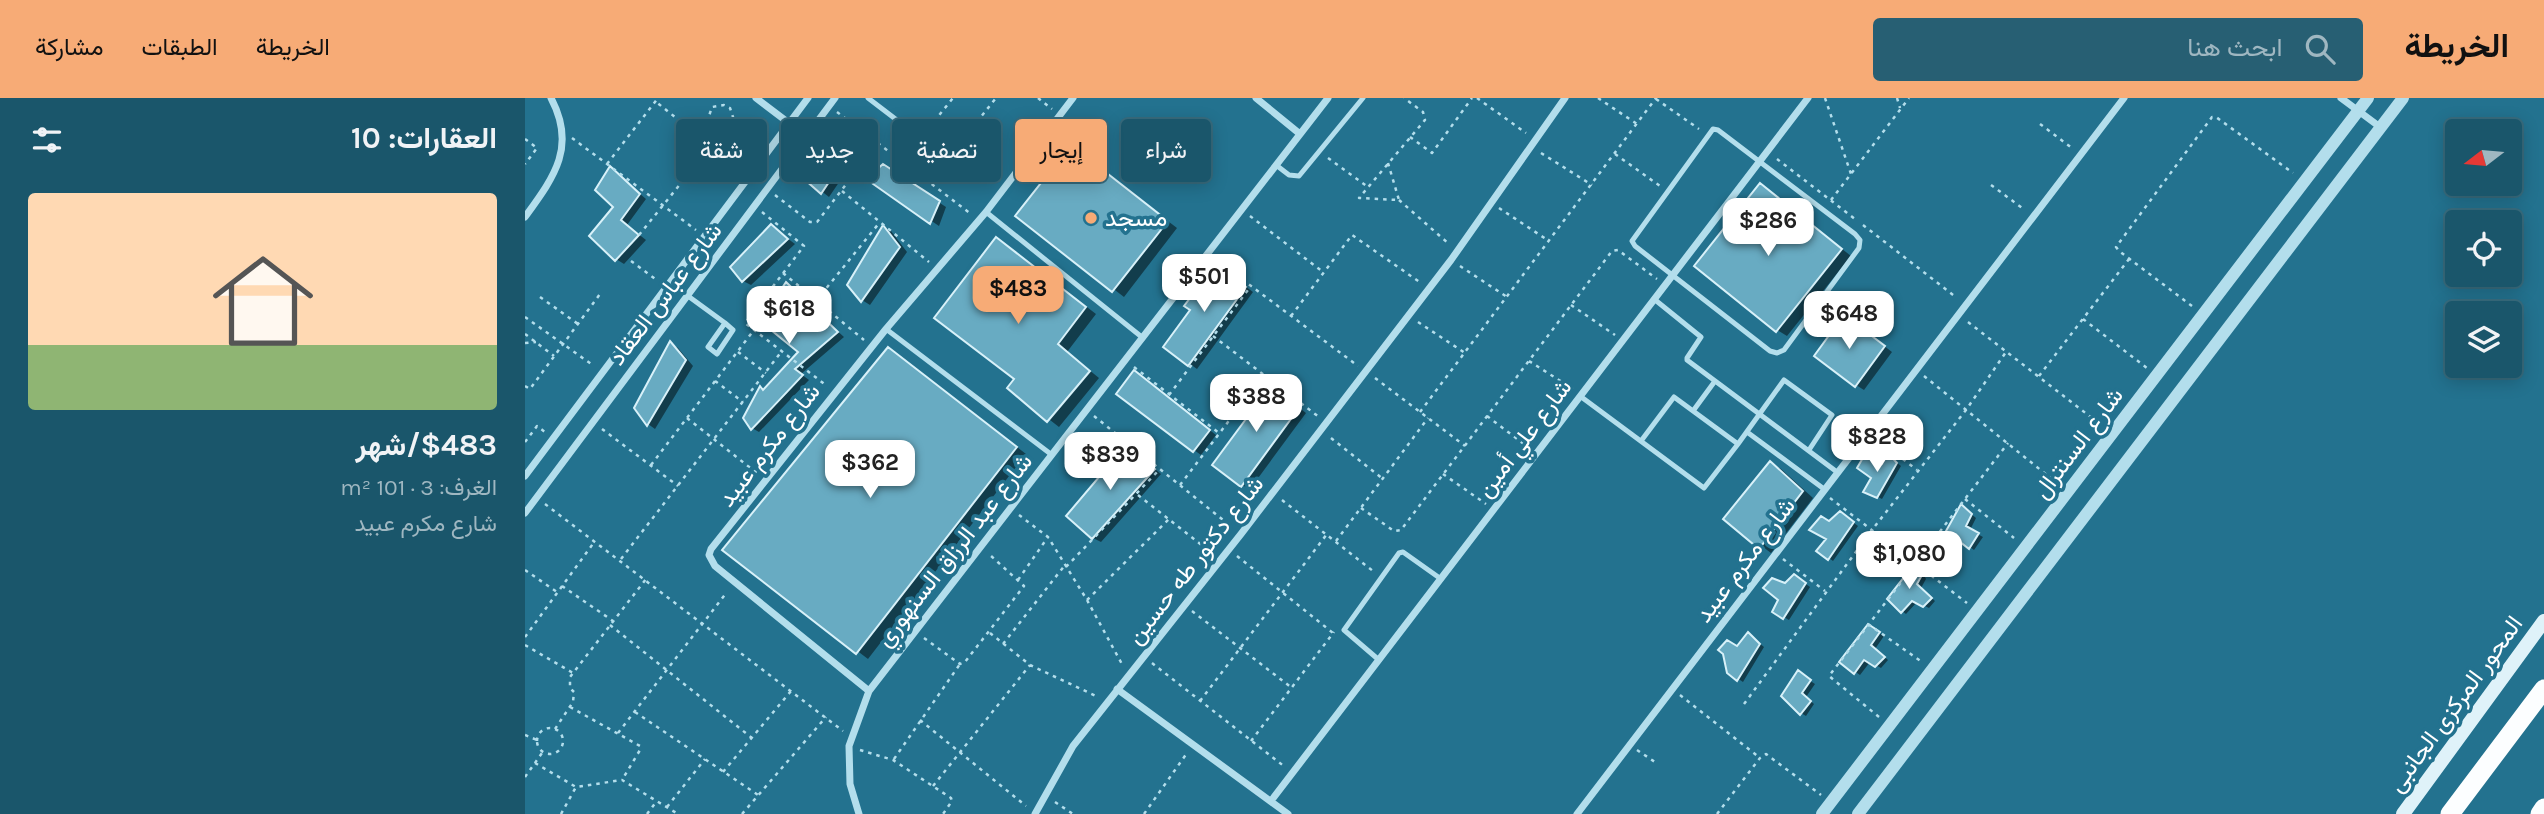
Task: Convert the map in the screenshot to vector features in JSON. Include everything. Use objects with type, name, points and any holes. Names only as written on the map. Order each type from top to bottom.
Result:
[{"type":"highway","points":[[2450,814],[2544,689]]},
{"type":"highway","points":[[2540,814],[2544,808]]},
{"type":"main road","name":"المحور المركزى الجانبى","points":[[2403,814],[2544,621]]},
{"type":"street","points":[[525,217],[557,169],[562,150],[563,131],[551,98]]},
{"type":"street","points":[[756,98],[783,119]]},
{"type":"street","name":"شارع عباس العقاد","points":[[793,119],[808,98]]},
{"type":"street","name":"شارع عباس العقاد","points":[[819,119],[835,98]]},
{"type":"street","name":"شارع مكرم عبيد","points":[[869,691],[734,582],[711,561],[711,549],[886,329],[986,212],[1073,98]]},
{"type":"street","points":[[1257,98],[1300,134]]},
{"type":"street","name":"شارع عبد الرزاق السنهوري","points":[[859,814],[850,785],[849,746],[869,691],[1328,98]]},
{"type":"street","name":"شارع دكتور طه حسين","points":[[1036,814],[1073,746],[1229,550],[1409,316],[1565,98]]},
{"type":"street","name":"شارع علي أمين","points":[[1271,801],[1808,98]]},
{"type":"street","name":"شارع مكرم عبيد","points":[[1577,814],[2124,98]]},
{"type":"street","points":[[2341,98],[2380,127]]},
{"type":"street","name":"شارع السنترال","points":[[1822,814],[2368,98]]},
{"type":"street","name":"شارع السنترال","points":[[1858,814],[2403,98]]},
{"type":"street","name":"شارع عباس العقاد","points":[[525,476],[781,135]]},
{"type":"street","name":"شارع عباس العقاد","points":[[525,513],[781,169]]},
{"type":"street","points":[[1117,689],[1288,814]]},
{"type":"lane","points":[[868,98],[895,119]]},
{"type":"lane","points":[[1276,165],[1289,175],[1299,176],[1363,98]]},
{"type":"lane","points":[[1713,129],[1719,130],[1760,161],[1860,240],[1859,248],[1784,350],[1777,353],[1770,351],[1632,241],[1713,129]]},
{"type":"lane","points":[[986,212],[1143,338]]},
{"type":"lane","points":[[688,296],[725,323],[733,330],[717,354],[708,347],[725,323]]},
{"type":"lane","points":[[1654,299],[1701,337],[1686,359],[1837,472]]},
{"type":"lane","points":[[886,329],[1052,455]]},
{"type":"lane","points":[[1581,395],[1705,488],[1785,380],[1832,415],[1809,450]]},
{"type":"lane","points":[[1693,411],[1714,381]]},
{"type":"lane","points":[[1641,441],[1672,397],[1738,444]]},
{"type":"lane","points":[[1747,432],[1823,490]]},
{"type":"lane","points":[[1379,660],[1344,630],[1400,552],[1441,579]]},
{"type":"path","points":[[937,119],[953,98]]},
{"type":"path","points":[[988,98],[993,102]]},
{"type":"path","points":[[980,119],[996,98]]},
{"type":"path","points":[[1038,98],[1060,115]]},
{"type":"path","points":[[1399,200],[1359,198],[1425,120],[1425,115],[1404,98]]},
{"type":"path","points":[[1410,137],[1432,153],[1472,98]]},
{"type":"path","points":[[1478,98],[1533,143],[1592,185]]},
{"type":"path","points":[[1598,98],[1637,124]]},
{"type":"path","points":[[1420,412],[1656,98],[1708,135]]},
{"type":"path","points":[[1825,98],[1851,174]]},
{"type":"path","points":[[1897,98],[1901,110]]},
{"type":"path","points":[[1831,201],[1909,98]]},
{"type":"path","points":[[607,164],[657,100],[711,146],[639,235]]},
{"type":"path","points":[[718,104],[730,108],[734,120],[726,130],[720,131],[709,125],[708,119],[712,107],[718,104]]},
{"type":"path","points":[[829,106],[846,119]]},
{"type":"path","points":[[2202,314],[2129,259],[2117,249],[2117,244],[2213,117],[2304,181]]},
{"type":"path","points":[[2040,124],[2081,155]]},
{"type":"path","points":[[563,131],[704,237]]},
{"type":"path","points":[[525,139],[537,148],[525,164]]},
{"type":"path","points":[[878,144],[892,154]]},
{"type":"path","points":[[767,145],[771,148]]},
{"type":"path","points":[[1767,151],[1965,305]]},
{"type":"path","points":[[1319,152],[1368,187]]},
{"type":"path","points":[[1615,153],[1667,191]]},
{"type":"path","points":[[1388,163],[1399,200],[1458,251]]},
{"type":"path","points":[[767,188],[814,223],[849,182]]},
{"type":"path","points":[[929,182],[979,220]]},
{"type":"path","points":[[1991,185],[2033,216]]},
{"type":"path","points":[[842,191],[937,269]]},
{"type":"path","points":[[1492,203],[1549,241]]},
{"type":"path","points":[[754,206],[803,243],[803,248],[744,321],[836,392]]},
{"type":"path","points":[[1242,210],[1323,272]]},
{"type":"path","points":[[816,301],[880,222]]},
{"type":"path","points":[[1291,316],[1353,235],[1429,289]]},
{"type":"path","points":[[1361,508],[1399,532],[1614,250],[1618,250],[1665,285]]},
{"type":"path","points":[[1208,253],[1465,446]]},
{"type":"path","points":[[2039,377],[2129,259]]},
{"type":"path","points":[[1451,260],[1507,297]]},
{"type":"path","points":[[631,261],[667,287]]},
{"type":"path","points":[[783,273],[872,347]]},
{"type":"path","points":[[1169,395],[1251,286]]},
{"type":"path","points":[[525,386],[530,389],[600,294]]},
{"type":"path","points":[[540,297],[578,324]]},
{"type":"path","points":[[1571,305],[1623,341]]},
{"type":"path","points":[[1958,314],[2112,433]]},
{"type":"path","points":[[1409,316],[1465,353]]},
{"type":"path","points":[[525,317],[602,372]]},
{"type":"path","points":[[2083,319],[2156,375]]},
{"type":"path","points":[[651,465],[754,330]]},
{"type":"path","points":[[525,334],[554,356]]},
{"type":"path","points":[[1213,337],[1324,426],[1383,479]]},
{"type":"path","points":[[525,343],[536,342]]},
{"type":"path","points":[[620,560],[782,351]]},
{"type":"path","points":[[738,352],[766,373]]},
{"type":"path","points":[[1744,704],[1917,470],[1966,410],[2006,352]]},
{"type":"path","points":[[1125,360],[1219,433]]},
{"type":"path","points":[[1529,361],[1581,395]]},
{"type":"path","points":[[1916,369],[2068,492]]},
{"type":"path","points":[[1180,485],[1264,376]]},
{"type":"path","points":[[715,381],[743,402]]},
{"type":"path","points":[[1087,410],[1241,534]]},
{"type":"path","points":[[1487,416],[1537,453]]},
{"type":"path","points":[[687,418],[767,480]]},
{"type":"path","points":[[1336,541],[1428,418]]},
{"type":"path","points":[[593,422],[678,486]]},
{"type":"path","points":[[525,442],[537,426]]},
{"type":"path","points":[[1868,431],[1917,470]]},
{"type":"path","points":[[1889,726],[1829,679],[1830,674],[2008,443]]},
{"type":"path","points":[[1003,644],[1066,566],[1160,469]]},
{"type":"path","points":[[1443,474],[1494,509]]},
{"type":"path","points":[[1823,490],[1977,611]]},
{"type":"path","points":[[1273,493],[1377,576]]},
{"type":"path","points":[[1137,494],[1221,560]]},
{"type":"path","points":[[537,498],[851,737]]},
{"type":"path","points":[[1965,499],[2025,547]]},
{"type":"path","points":[[1011,508],[1048,537],[1087,600],[1128,675]]},
{"type":"path","points":[[1087,600],[1169,520]]},
{"type":"path","points":[[1200,701],[1327,534]]},
{"type":"path","points":[[1018,580],[1048,537]]},
{"type":"path","points":[[525,637],[595,541]]},
{"type":"path","points":[[893,760],[960,664],[965,662],[1024,589],[1018,580],[981,547]]},
{"type":"path","points":[[1229,550],[1333,633]]},
{"type":"path","points":[[1775,553],[1826,592]]},
{"type":"path","points":[[525,570],[557,592]]},
{"type":"path","points":[[555,729],[574,697],[569,683],[573,673],[646,579]]},
{"type":"path","points":[[618,733],[734,582]]},
{"type":"path","points":[[562,586],[612,623],[752,738]]},
{"type":"path","points":[[1184,606],[1292,688]]},
{"type":"path","points":[[1251,741],[1340,624]]},
{"type":"path","points":[[1868,624],[1933,669]]},
{"type":"path","points":[[916,632],[960,664]]},
{"type":"path","points":[[989,633],[1030,665],[1108,701]]},
{"type":"path","points":[[525,645],[573,673]]},
{"type":"path","points":[[1143,657],[1293,773]]},
{"type":"path","points":[[933,786],[1030,665]]},
{"type":"path","points":[[1671,688],[1760,758]]},
{"type":"path","points":[[723,772],[791,691]]},
{"type":"path","points":[[570,707],[638,745],[640,748],[622,780]]},
{"type":"path","points":[[635,712],[758,795]]},
{"type":"path","points":[[742,814],[826,718]]},
{"type":"path","points":[[920,720],[1036,814]]},
{"type":"path","points":[[555,729],[563,738],[563,745],[555,754],[542,752],[537,740],[543,730],[555,729]]},
{"type":"path","points":[[525,735],[537,740]]},
{"type":"path","points":[[1144,814],[1192,744]]},
{"type":"path","points":[[1629,744],[1658,764]]},
{"type":"path","points":[[849,746],[893,760],[933,786],[952,800],[943,814]]},
{"type":"path","points":[[525,777],[542,752]]},
{"type":"path","points":[[1717,814],[1762,755],[1770,755],[1831,803]]},
{"type":"path","points":[[667,807],[705,759]]},
{"type":"path","points":[[535,763],[576,787],[622,780],[678,814]]},
{"type":"path","points":[[561,814],[576,787]]},
{"type":"path","points":[[1045,796],[1073,814]]},
{"type":"path","points":[[647,814],[656,801]]},
{"type":"building","points":[[883,164],[892,170],[892,182],[911,182],[940,201],[930,224],[870,182],[878,182],[878,168]]},
{"type":"building","points":[[610,166],[640,194],[621,220],[639,235],[615,261],[589,236],[613,207],[595,190]]},
{"type":"building","name":"مسجد","points":[[1107,173],[1168,221],[1112,292],[1015,216],[1042,182],[1107,182]]},
{"type":"building","points":[[807,182],[829,182],[821,194]]},
{"type":"building","points":[[1760,183],[1842,249],[1776,332],[1694,266]]},
{"type":"building","points":[[771,224],[788,239],[742,282],[730,267]]},
{"type":"building","points":[[883,225],[900,247],[861,302],[847,285]]},
{"type":"building","points":[[996,237],[1086,307],[1058,344],[1090,371],[1047,422],[1007,388],[1014,379],[934,318]]},
{"type":"building","points":[[1216,264],[1246,287],[1188,366],[1163,347],[1190,310],[1184,306]]},
{"type":"building","points":[[786,282],[838,332],[795,369],[803,375],[751,430],[743,418],[760,386],[763,390],[798,352],[760,321]]},
{"type":"building","points":[[1844,315],[1885,346],[1855,387],[1814,356]]},
{"type":"building","points":[[670,341],[686,360],[647,426],[634,408]]},
{"type":"building","points":[[888,347],[1017,447],[856,654],[722,550]]},
{"type":"building","points":[[1134,370],[1210,430],[1193,452],[1116,394]]},
{"type":"building","points":[[1265,381],[1299,408],[1241,487],[1212,465],[1257,404],[1251,400]]},
{"type":"building","points":[[1127,444],[1155,469],[1092,539],[1066,516]]},
{"type":"building","points":[[1888,453],[1897,463],[1877,498],[1863,492],[1871,478],[1857,468],[1864,456],[1882,464]]},
{"type":"building","points":[[1770,461],[1803,491],[1759,549],[1723,519]]},
{"type":"building","points":[[1961,504],[1972,514],[1966,526],[1979,533],[1969,549],[1955,538],[1938,562],[1931,558]]},
{"type":"building","points":[[1840,511],[1854,522],[1828,560],[1816,551],[1826,539],[1809,530],[1821,516],[1829,521]]},
{"type":"building","points":[[1915,563],[1922,575],[1917,584],[1932,598],[1923,607],[1912,601],[1901,613],[1887,599]]},
{"type":"building","points":[[1794,574],[1806,583],[1783,619],[1772,612],[1778,600],[1763,588],[1772,578],[1785,583]]},
{"type":"building","points":[[1868,624],[1880,632],[1871,645],[1885,657],[1875,667],[1864,660],[1854,674],[1839,662]]},
{"type":"building","points":[[1748,632],[1760,644],[1737,681],[1727,673],[1723,654],[1718,650],[1727,640],[1737,646]]},
{"type":"building","points":[[1798,670],[1811,680],[1802,693],[1811,701],[1800,715],[1781,696]]},
{"type":"place","name":"مسجد","points":[[1091,218]]}]
